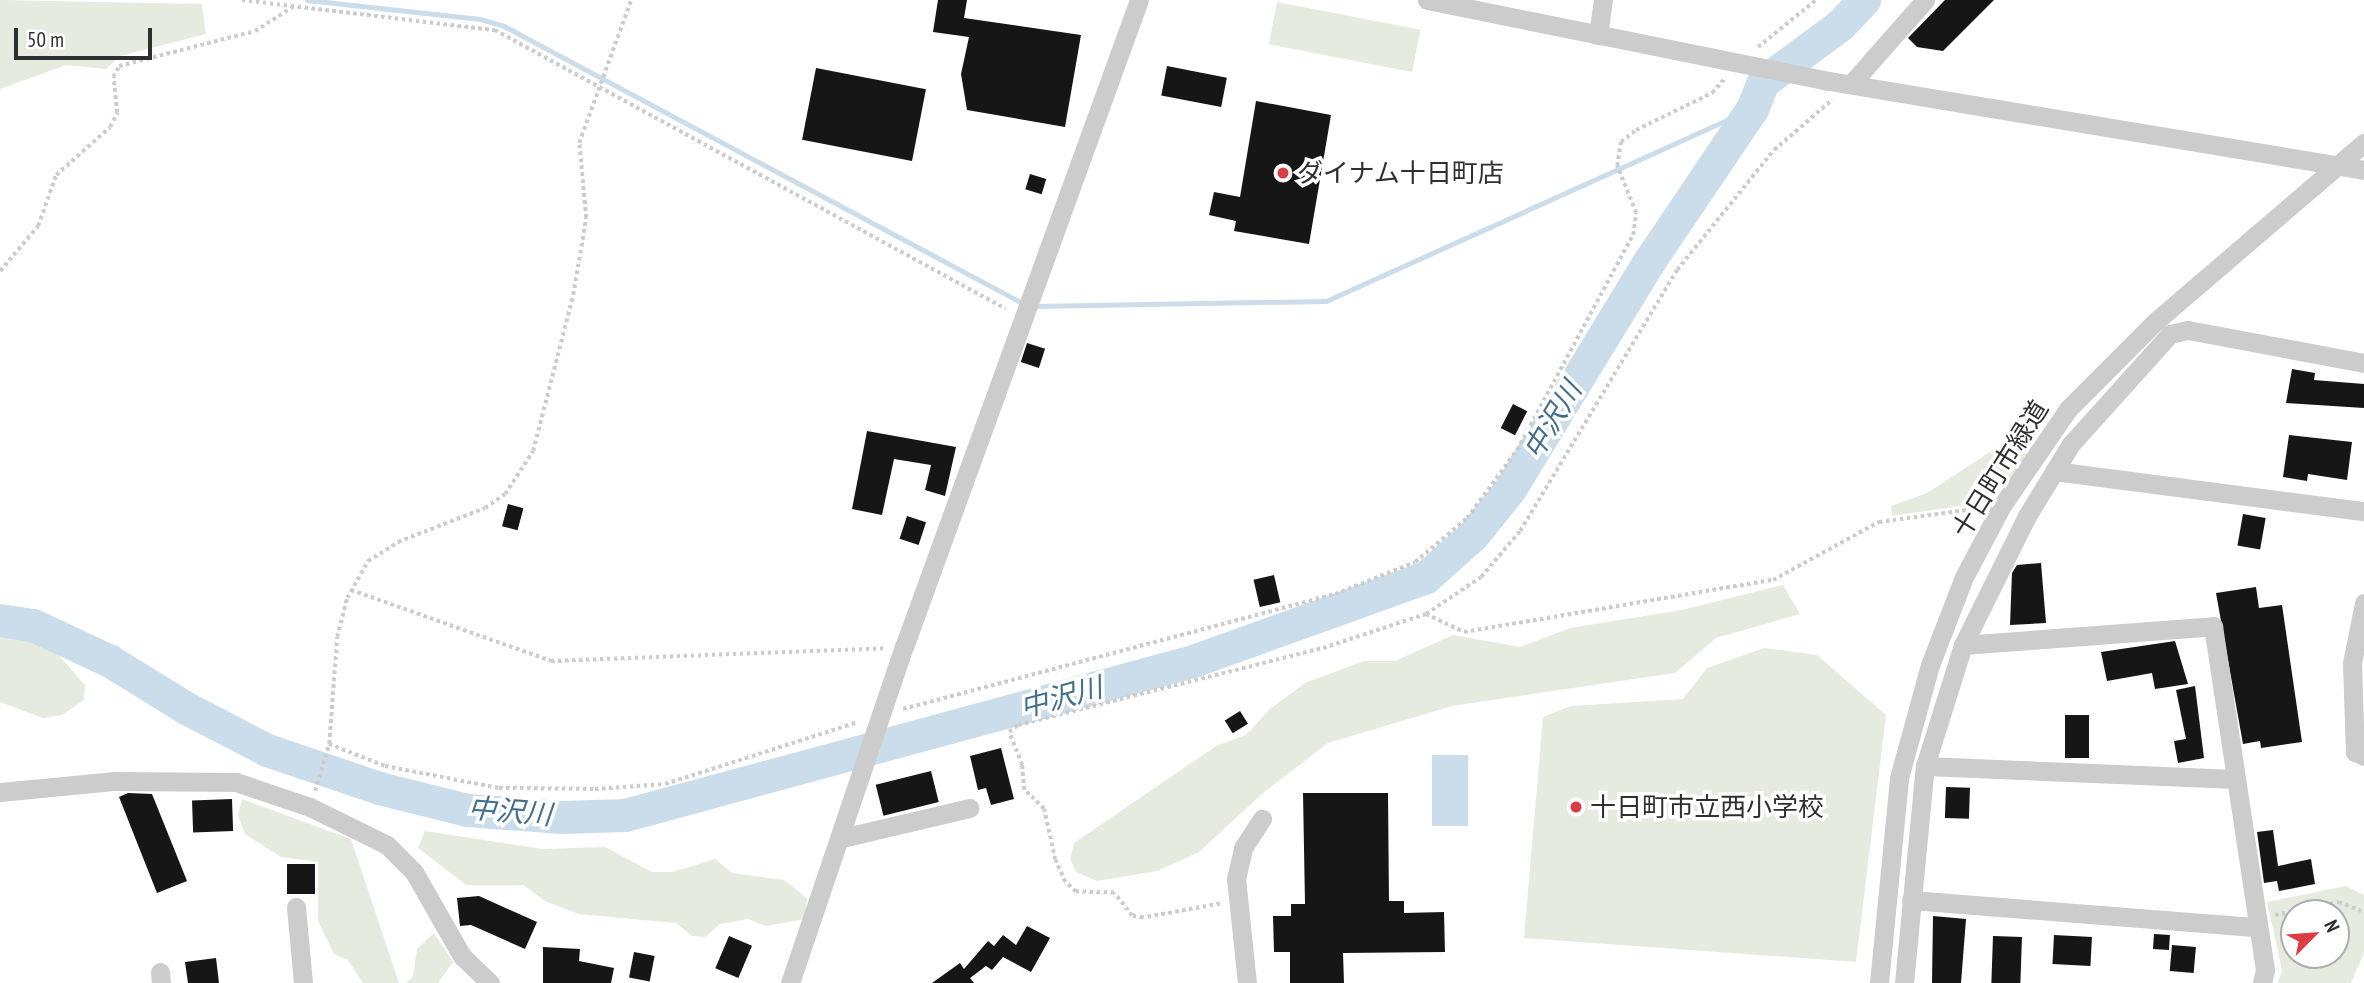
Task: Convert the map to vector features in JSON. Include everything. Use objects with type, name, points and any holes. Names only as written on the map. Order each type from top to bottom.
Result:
[{"type":"street","points":[[790,983],[842,838],[904,647],[1139,0]]},
{"type":"street","points":[[1427,0],[1457,3],[1598,35],[1829,81],[2364,170]]},
{"type":"street","points":[[1598,35],[1603,0]]},
{"type":"street","points":[[1851,84],[1925,0]]},
{"type":"street","name":"十日町市緑道","points":[[1878,983],[1899,778],[1930,665],[1964,577],[2001,507],[2068,409],[2207,272],[2341,165],[2364,143]]},
{"type":"street","points":[[1905,983],[1925,766],[1963,645],[2053,471],[2071,444],[2170,334],[2188,330],[2364,363]]},
{"type":"street","points":[[2053,471],[2364,511]]},
{"type":"street","points":[[2364,603],[2352,663],[2355,752],[2364,756]]},
{"type":"street","points":[[1963,645],[2213,626],[2265,970],[2262,983]]},
{"type":"street","points":[[1925,766],[2236,779]]},
{"type":"street","points":[[0,792],[115,781],[236,782],[310,807],[387,845],[414,872],[462,956],[490,983]]},
{"type":"street","points":[[842,838],[970,808]]},
{"type":"street","points":[[1247,983],[1236,878],[1243,848],[1262,819]]},
{"type":"street","points":[[1911,900],[2256,923]]},
{"type":"street","points":[[296,906],[303,983]]},
{"type":"path","points":[[242,0],[495,30],[1024,318]]},
{"type":"path","points":[[310,807],[329,744],[337,637],[352,590],[368,561],[398,542],[485,509],[505,494],[533,451],[573,295],[586,218],[579,143],[631,0]]},
{"type":"path","points":[[329,744],[385,766],[499,788],[595,789],[665,784],[1335,594],[1415,562],[1467,518],[1517,450],[1633,236],[1636,213],[1617,166],[1621,142],[1636,130],[1712,93],[1816,0]]},
{"type":"path","points":[[0,271],[38,226],[56,175],[110,127],[117,113],[113,77],[119,66],[255,31],[294,6]]},
{"type":"path","points":[[1237,901],[1143,918],[1132,916],[1114,893],[1076,892],[1065,882],[1055,860],[1044,809],[1024,790],[1022,765],[1009,732],[1018,725],[1323,648],[1426,614],[1481,577],[1520,531],[1677,270],[1774,150],[1851,84]]},
{"type":"path","points":[[1426,614],[1464,632],[1773,580],[1879,522],[1947,509],[2001,507]]},
{"type":"path","points":[[352,590],[551,661],[904,647]]},
{"type":"path","points":[[2256,923],[2339,902],[2364,912]]},
{"type":"shaded area","points":[[0,0],[202,4],[206,34],[120,56],[106,69],[66,65],[0,89]]},
{"type":"shaded area","points":[[1277,2],[1420,30],[1412,72],[1269,44]]},
{"type":"shaded area","points":[[2013,437],[2031,455],[1987,502],[1892,516],[1891,506],[1927,493]]},
{"type":"shaded area","points":[[1783,585],[1800,614],[1716,638],[1675,673],[1452,706],[1328,743],[1263,793],[1199,852],[1157,871],[1097,881],[1076,872],[1070,859],[1074,843],[1216,746],[1246,735],[1270,709],[1305,683],[1364,661],[1395,661],[1453,635],[1520,647],[1570,628],[1682,610]]},
{"type":"shaded area","points":[[0,629],[25,633],[55,651],[85,685],[84,700],[62,715],[43,718],[0,702]]},
{"type":"shaded area","points":[[1764,648],[1817,655],[1886,715],[1856,962],[1524,938],[1543,717],[1571,706],[1683,699],[1707,668]]},
{"type":"shaded area","points":[[242,799],[351,839],[399,983],[363,983],[348,960],[334,954],[318,921],[318,862],[281,857],[245,834],[238,815]]},
{"type":"shaded area","points":[[425,831],[543,849],[605,847],[652,872],[673,872],[715,859],[732,873],[784,880],[807,898],[805,919],[766,926],[748,919],[720,924],[705,937],[692,936],[676,923],[579,914],[545,901],[523,885],[466,885],[418,848]]},
{"type":"shaded area","points":[[2346,886],[2364,895],[2364,953],[2351,983],[2278,983],[2282,970],[2350,969],[2350,899],[2282,899]]},
{"type":"shaded area","points":[[2280,899],[2280,961],[2267,902]]},
{"type":"shaded area","points":[[434,933],[453,962],[438,983],[406,983],[413,977],[417,949]]},
{"type":"water","points":[[1432,755],[1468,755],[1468,826],[1432,826]]},
{"type":"building","points":[[938,0],[967,0],[964,18],[1081,35],[1065,127],[967,110],[961,74],[969,37],[933,32]]},
{"type":"building","points":[[1945,0],[1994,0],[1943,51],[1917,47],[1908,38]]},
{"type":"building","points":[[1167,66],[1227,78],[1221,107],[1161,95]]},
{"type":"building","points":[[816,68],[926,89],[912,161],[802,140]]},
{"type":"building","name":"ダイナム十日町店","points":[[1256,101],[1331,115],[1309,244],[1234,231],[1236,221],[1209,215],[1214,192],[1240,197]]},
{"type":"building","points":[[1030,174],[1046,179],[1042,194],[1025,189]]},
{"type":"building","points":[[1027,343],[1045,349],[1039,368],[1021,362]]},
{"type":"building","points":[[2292,369],[2315,373],[2314,380],[2364,384],[2364,408],[2286,403]]},
{"type":"building","points":[[1513,404],[1527,411],[1515,435],[1501,428]]},
{"type":"building","points":[[867,431],[956,447],[945,496],[925,490],[931,465],[894,459],[882,515],[852,509]]},
{"type":"building","points":[[2289,435],[2352,442],[2347,480],[2308,474],[2307,481],[2283,477]]},
{"type":"building","points":[[508,504],[523,508],[518,530],[502,526]]},
{"type":"building","points":[[2243,514],[2266,518],[2260,550],[2237,546]]},
{"type":"building","points":[[907,516],[926,522],[919,545],[900,539]]},
{"type":"building","points":[[2041,563],[2046,623],[2010,625],[2012,573],[2017,565]]},
{"type":"building","points":[[1274,575],[1280,602],[1260,607],[1254,580]]},
{"type":"building","points":[[2256,587],[2259,608],[2282,605],[2302,742],[2261,748],[2260,741],[2243,744],[2216,593]]},
{"type":"building","points":[[2175,641],[2188,684],[2155,689],[2152,673],[2107,681],[2101,652]]},
{"type":"building","points":[[2195,686],[2204,758],[2178,763],[2174,741],[2186,739],[2176,690]]},
{"type":"building","points":[[1240,711],[1248,724],[1233,733],[1225,721]]},
{"type":"building","points":[[2065,715],[2089,715],[2089,758],[2065,758]]},
{"type":"building","points":[[1001,748],[1014,799],[991,805],[986,788],[978,790],[970,756]]},
{"type":"building","points":[[931,771],[939,802],[883,816],[876,785]]},
{"type":"building","points":[[1946,787],[1970,788],[1969,819],[1945,818]]},
{"type":"building","points":[[128,793],[152,794],[187,881],[157,893],[119,797]]},
{"type":"building","points":[[1303,793],[1388,793],[1389,901],[1404,901],[1404,913],[1444,912],[1445,952],[1343,953],[1344,983],[1290,983],[1290,952],[1274,952],[1273,916],[1291,916],[1291,904],[1305,904]]},
{"type":"building","points":[[232,799],[233,831],[193,832],[192,800]]},
{"type":"building","points":[[2273,830],[2278,866],[2311,859],[2315,884],[2279,891],[2277,881],[2264,883],[2257,832]]},
{"type":"building","points":[[287,864],[315,864],[315,894],[287,894]]},
{"type":"building","points":[[479,896],[537,922],[525,949],[471,925],[460,926],[457,898]]},
{"type":"building","points":[[1933,916],[1966,919],[1961,983],[1932,983]]},
{"type":"building","points":[[1027,926],[1050,938],[1031,972],[1003,957],[992,970],[986,966],[970,978],[974,983],[932,983],[960,963],[964,969],[988,941],[994,946],[1003,935],[1016,945]]},
{"type":"building","points":[[2154,934],[2170,935],[2169,950],[2153,949]]},
{"type":"building","points":[[2054,935],[2092,937],[2090,966],[2052,964]]},
{"type":"building","points":[[729,936],[752,946],[738,978],[715,968]]},
{"type":"building","points":[[1993,936],[2022,937],[2020,983],[1991,983]]},
{"type":"building","points":[[2172,945],[2196,947],[2194,973],[2170,971]]},
{"type":"building","points":[[543,947],[580,949],[579,961],[614,968],[611,983],[543,983]]},
{"type":"building","points":[[634,952],[655,956],[650,982],[629,978]]},
{"type":"building","points":[[216,958],[219,983],[188,983],[185,962]]},
{"type":"waterway","points":[[307,0],[480,19],[504,26],[1024,304]]},
{"type":"waterway","name":"中沢川","points":[[0,620],[33,625],[110,661],[186,708],[267,750],[379,788],[467,810],[562,817],[625,815],[1193,661],[1426,577],[1473,535],[1510,489],[1648,263],[1752,109],[1763,82],[1840,25],[1864,0]]},
{"type":"waterway","points":[[1034,306],[1326,301],[1752,109]]},
{"type":"place","name":"ダイナム十日町店","points":[[1283,173]]},
{"type":"place","name":"十日町市立西小学校","points":[[1576,807]]}]
